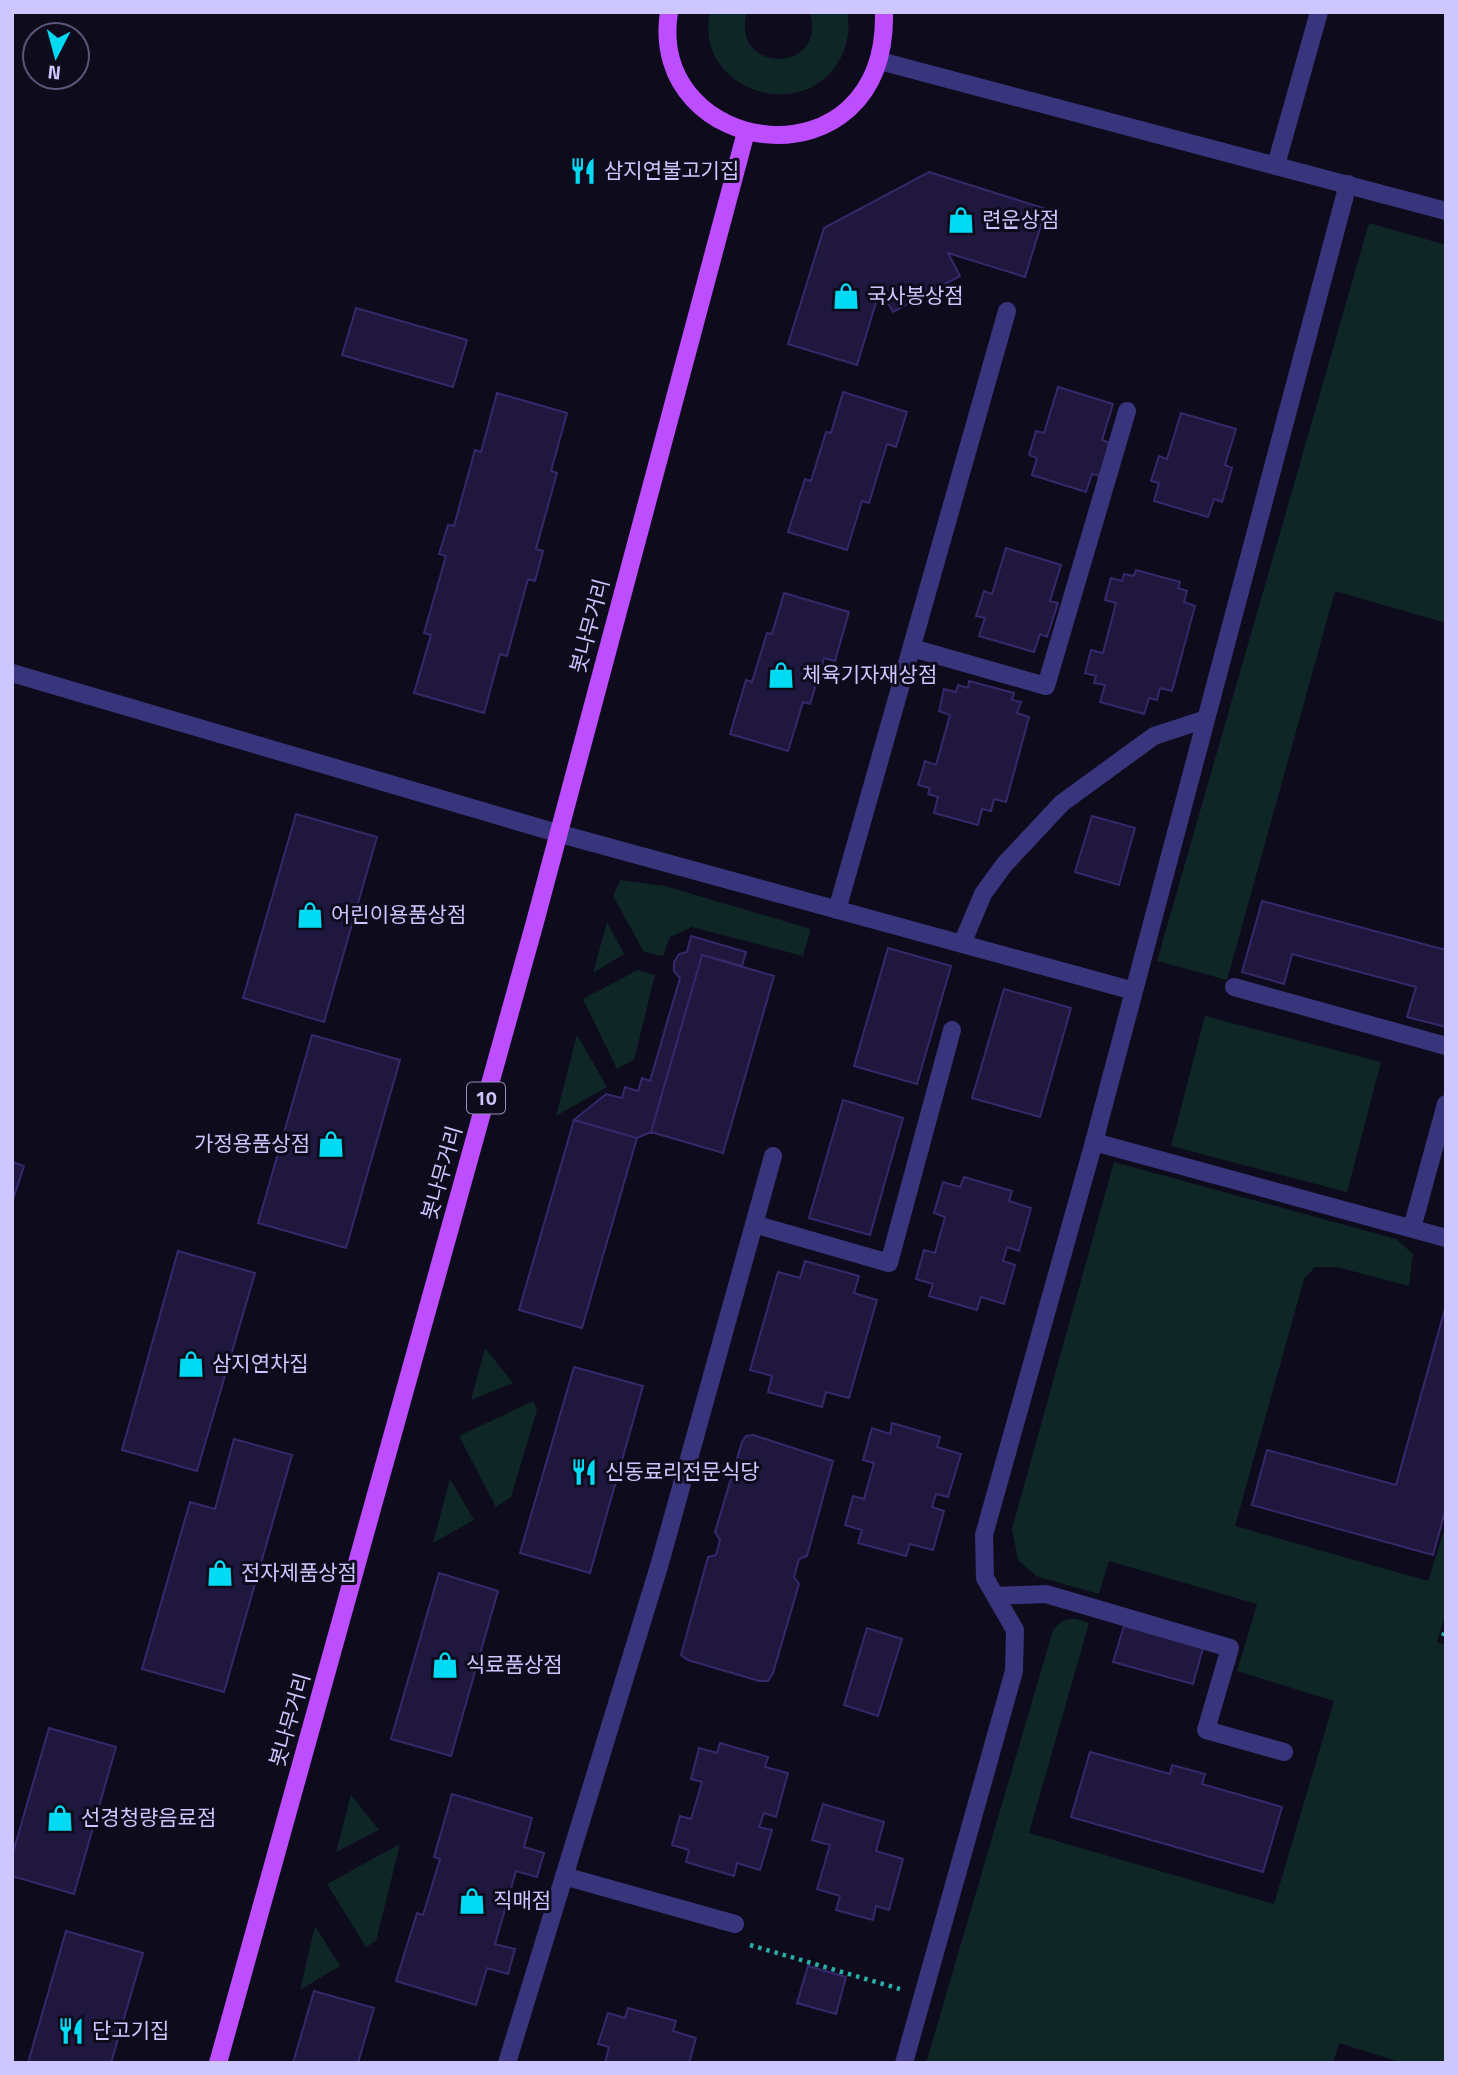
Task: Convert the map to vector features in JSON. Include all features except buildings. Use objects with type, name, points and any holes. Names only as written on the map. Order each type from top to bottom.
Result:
[{"type":"main road","points":[[669,12],[669,46],[676,70],[688,91],[704,109],[746,132],[794,135],[828,123],[856,101],[870,82],[880,61],[885,37],[884,12]]},
{"type":"main road","name":"봇나무거리","points":[[218,2063],[531,935],[746,132]]},
{"type":"street","points":[[1276,165],[1319,12]]},
{"type":"street","points":[[880,61],[1446,211]]},
{"type":"street","points":[[904,2063],[1014,1671],[1015,1630],[985,1578],[984,1535],[1094,1142],[1348,184]]},
{"type":"street","points":[[837,910],[1007,311]]},
{"type":"street","points":[[912,648],[1046,686],[1127,411]]},
{"type":"street","points":[[12,673],[557,833],[1134,991]]},
{"type":"street","points":[[962,944],[983,894],[1004,865],[1062,803],[1154,736],[1206,719]]},
{"type":"street","points":[[1234,987],[1446,1046]]},
{"type":"street","points":[[754,1224],[889,1264],[952,1030]]},
{"type":"street","points":[[1412,1228],[1446,1104]]},
{"type":"street","points":[[1094,1142],[1446,1238]]},
{"type":"street","points":[[507,2063],[660,1563],[773,1156]]},
{"type":"street","points":[[995,1596],[1046,1594],[1230,1648],[1206,1730],[1284,1752]]},
{"type":"street","points":[[564,1876],[735,1924]]},
{"type":"path","points":[[1443,1636],[1446,1628]]},
{"type":"path","points":[[735,1924],[746,1927],[742,1942],[922,1996]]},
{"type":"green space","points":[[710,12],[747,12],[745,32],[752,47],[764,56],[778,59],[793,56],[805,47],[812,33],[810,12],[847,12],[847,39],[837,64],[819,82],[798,92],[775,94],[752,89],[732,77],[717,60],[709,38]]},
{"type":"green space","points":[[1369,223],[1446,245],[1446,623],[1335,591],[1227,980],[1157,961]]},
{"type":"green space","points":[[620,880],[665,886],[811,929],[803,956],[692,927],[670,937],[663,956],[644,952],[613,896]]},
{"type":"green space","points":[[607,922],[624,954],[593,973]]},
{"type":"green space","points":[[638,970],[655,975],[634,1060],[617,1069],[583,999]]},
{"type":"green space","points":[[1205,1016],[1381,1062],[1347,1192],[1171,1146]]},
{"type":"green space","points":[[577,1035],[607,1087],[556,1116]]},
{"type":"green space","points":[[1114,1162],[1396,1239],[1413,1254],[1409,1286],[1337,1267],[1315,1267],[1304,1279],[1235,1526],[1428,1581],[1446,1524],[1446,1612],[1437,1642],[1446,1645],[1446,2063],[1403,2063],[1339,2043],[1333,2063],[926,2063],[1053,1630],[1058,1625],[1070,1619],[1089,1623],[1029,1833],[1274,1904],[1334,1701],[1237,1671],[1257,1604],[1109,1561],[1099,1594],[1036,1576],[1018,1560],[1012,1529]]},
{"type":"green space","points":[[485,1348],[513,1383],[471,1400]]},
{"type":"green space","points":[[533,1401],[537,1410],[511,1497],[496,1507],[459,1436]]},
{"type":"green space","points":[[450,1479],[474,1520],[433,1543]]},
{"type":"green space","points":[[351,1795],[379,1830],[336,1852]]},
{"type":"green space","points":[[400,1844],[376,1941],[366,1947],[327,1884]]},
{"type":"green space","points":[[315,1926],[340,1966],[300,1990]]},
{"type":"place","name":"삼지연불고기집","points":[[583,171]]},
{"type":"place","name":"련운상점","points":[[961,220]]},
{"type":"place","name":"국사봉상점","points":[[846,296]]},
{"type":"place","name":"체육기자재상점","points":[[781,675]]},
{"type":"place","name":"어린이용품상점","points":[[310,915]]},
{"type":"place","name":"가정용품상점","points":[[331,1144]]},
{"type":"place","name":"삼지연차집","points":[[191,1364]]},
{"type":"place","name":"신동료리전문식당","points":[[584,1472]]},
{"type":"place","name":"전자제품상점","points":[[220,1573]]},
{"type":"place","name":"식료품상점","points":[[445,1665]]},
{"type":"place","name":"선경청량음료점","points":[[60,1818]]},
{"type":"place","name":"직매점","points":[[472,1901]]},
{"type":"place","name":"단고기집","points":[[71,2031]]}]
